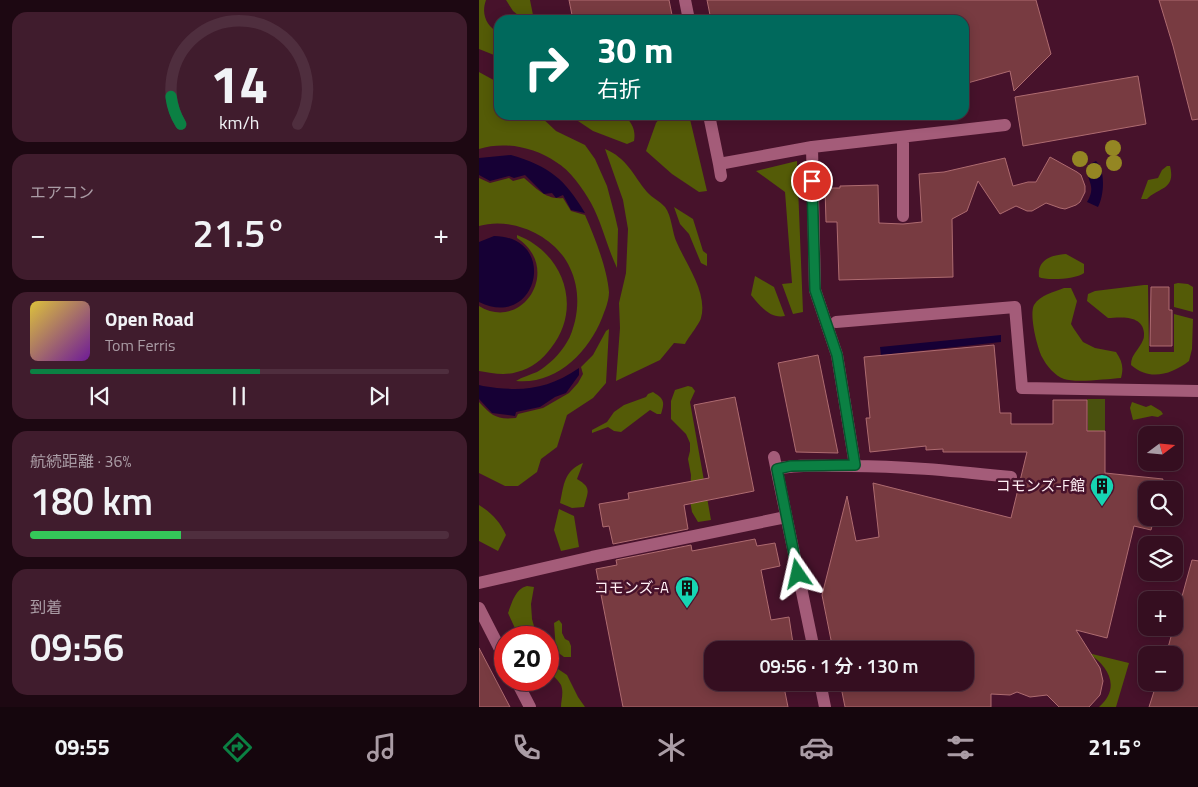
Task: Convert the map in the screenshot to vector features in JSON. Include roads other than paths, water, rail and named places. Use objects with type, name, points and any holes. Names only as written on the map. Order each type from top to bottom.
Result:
[{"type":"lane","points":[[685,0],[688,15]]},
{"type":"lane","points":[[710,120],[720,170],[812,147],[1005,125]]},
{"type":"lane","points":[[903,137],[903,216]]},
{"type":"lane","points":[[812,147],[815,290],[837,355],[855,465]]},
{"type":"lane","points":[[836,322],[1015,307],[1023,388],[1198,391]]},
{"type":"lane","points":[[811,641],[776,463],[791,466],[855,465],[924,468],[1011,477]]},
{"type":"lane","points":[[479,584],[592,557],[787,517]]},
{"type":"lane","points":[[479,608],[494,637]]},
{"type":"lane","points":[[522,691],[530,707]]},
{"type":"lane","points":[[822,691],[825,707]]},
{"type":"place","name":"コモンズ-F館","points":[[1102,507]]},
{"type":"place","name":"コモンズ-A","points":[[687,609]]}]
